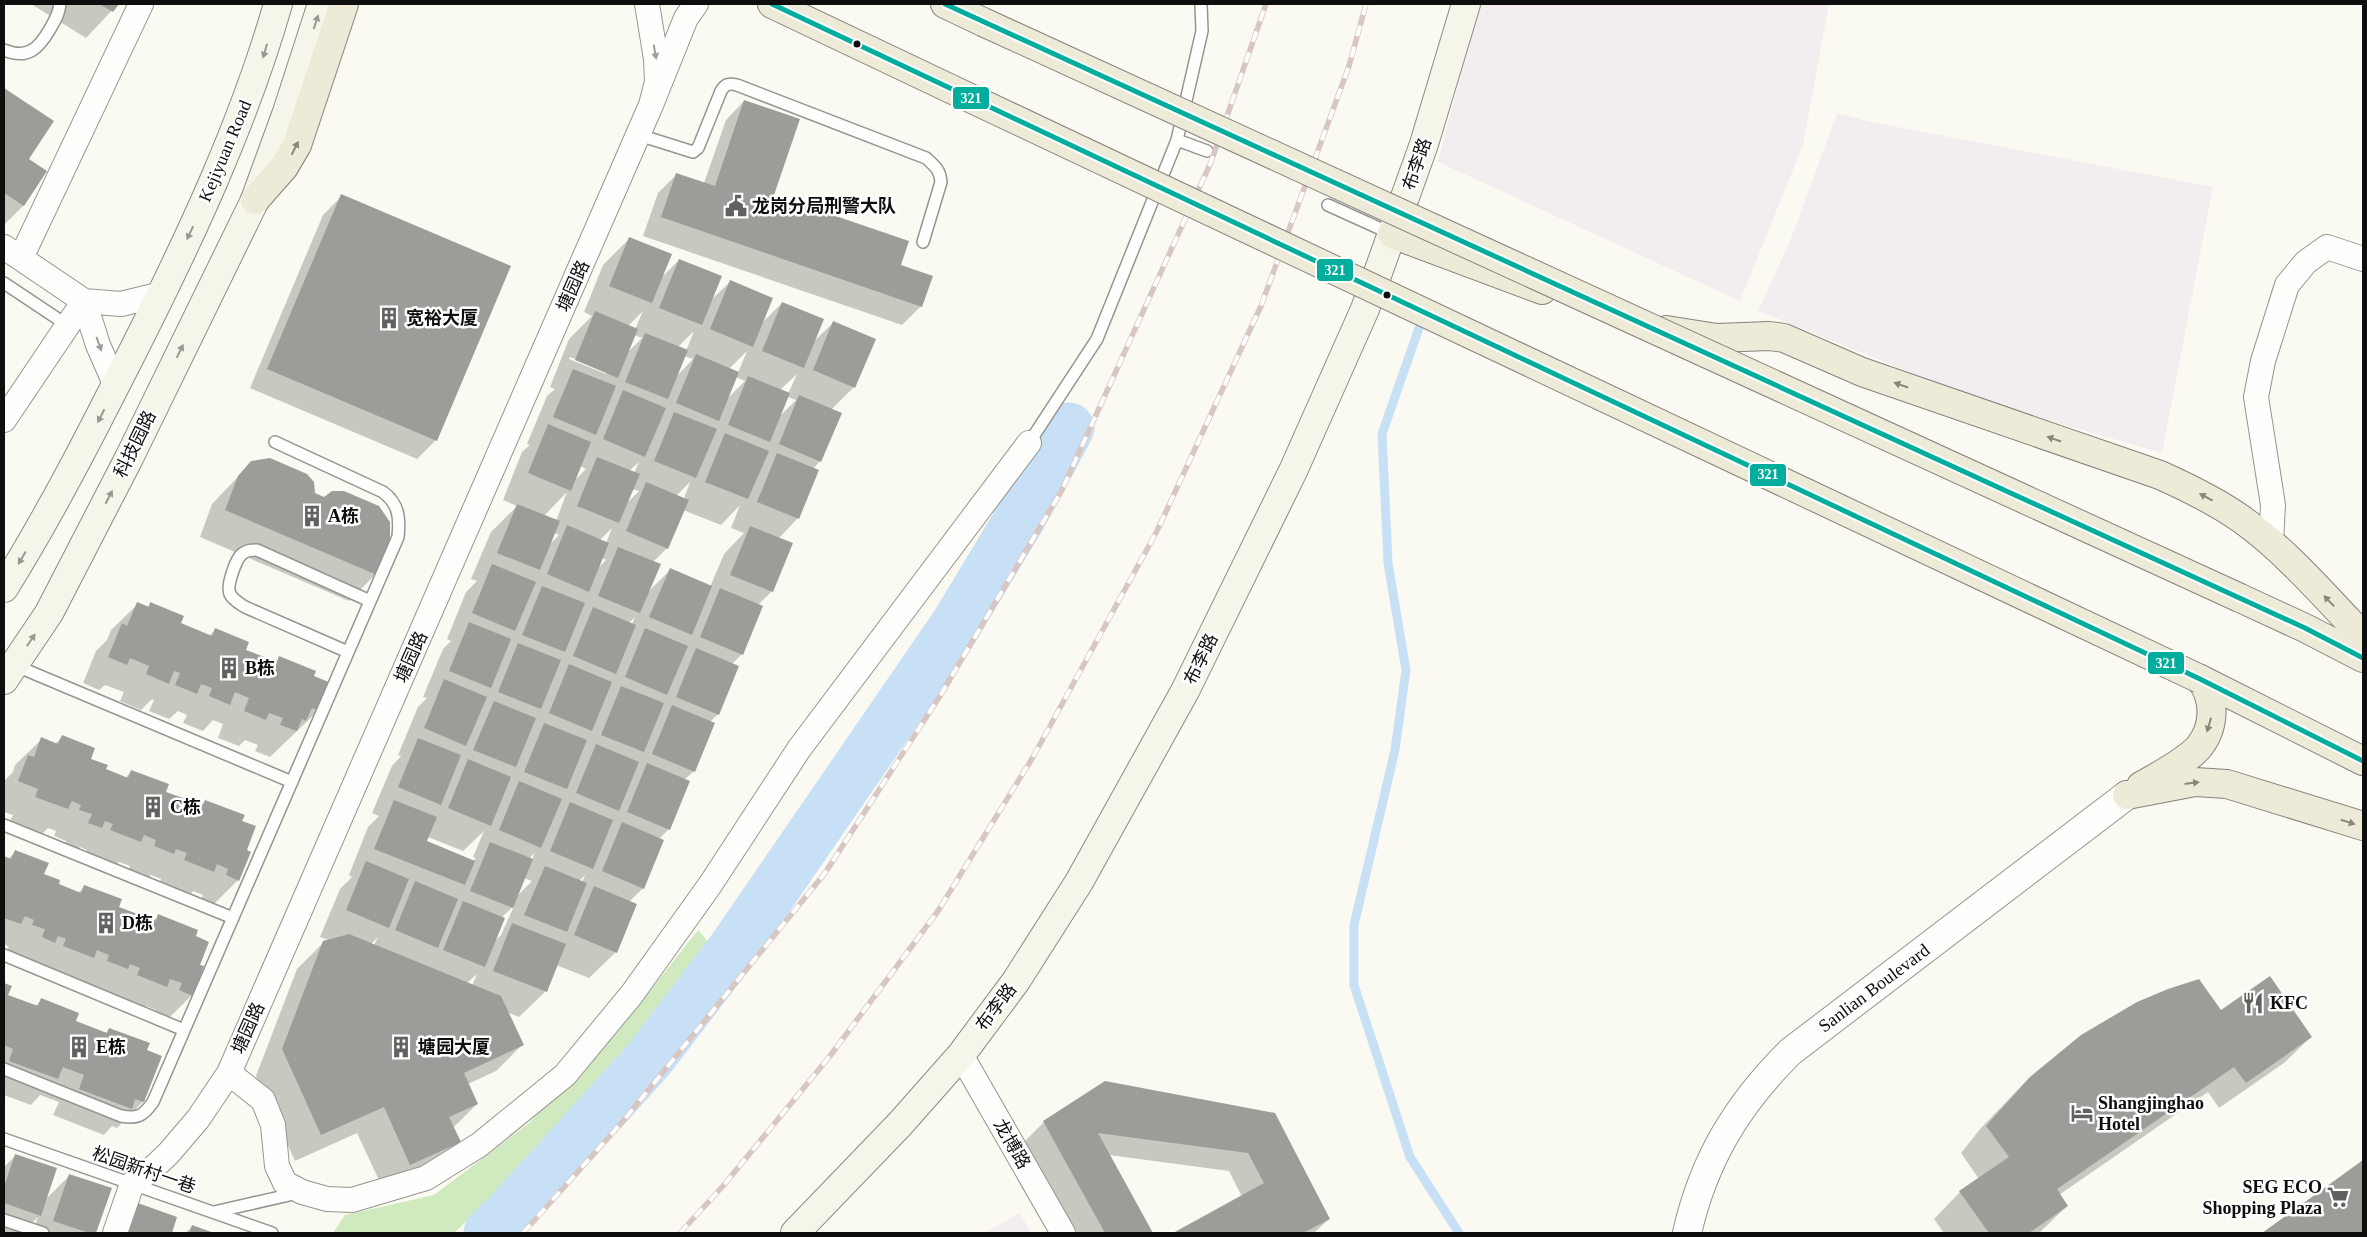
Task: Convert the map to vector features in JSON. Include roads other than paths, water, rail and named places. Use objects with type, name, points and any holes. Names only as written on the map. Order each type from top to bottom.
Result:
[{"type":"main road","name":"Kejiyuan Road","points":[[162,294],[215,178],[262,60],[278,4]]},
{"type":"main road","points":[[255,200],[287,112],[322,4]]},
{"type":"main road","points":[[255,200],[284,167],[297,145],[344,4]]},
{"type":"main road","points":[[772,4],[2200,679],[2363,761]]},
{"type":"main road","points":[[945,4],[2240,598],[2305,628],[2363,658]]},
{"type":"main road","name":"布李路","points":[[795,1233],[900,1124],[961,1055],[1016,981],[1080,882],[1185,691],[1333,384],[1365,308],[1424,144],[1466,4]]},
{"type":"main road","name":"科技园路","points":[[9,672],[49,613],[129,458],[255,200]]},
{"type":"main road","points":[[1392,234],[1626,320],[1691,335],[1717,338],[1769,336],[1799,344],[1862,372],[2160,475],[2216,502],[2244,520],[2271,542],[2363,636]]},
{"type":"main road","points":[[4,588],[73,471],[162,294]]},
{"type":"main road","points":[[2127,795],[2174,766],[2198,748],[2207,733],[2212,716],[2211,699],[2200,679]]},
{"type":"main road","points":[[2127,795],[2195,782],[2227,784],[2363,826]]},
{"type":"street","points":[[140,4],[12,253],[84,301],[121,304],[162,294]]},
{"type":"street","name":"塘园路","points":[[647,4],[656,59],[657,82],[652,105]]},
{"type":"street","name":"塘园路","points":[[132,1184],[168,1154],[198,1119],[229,1073],[652,105],[686,18],[696,4]]},
{"type":"street","points":[[2271,542],[2273,506],[2256,398],[2262,361],[2277,313],[2287,285],[2306,262],[2327,248],[2363,259]]},
{"type":"street","points":[[4,420],[84,301]]},
{"type":"street","points":[[84,301],[98,344],[116,386]]},
{"type":"street","points":[[229,1073],[263,1100],[273,1125],[277,1166],[285,1183],[302,1192],[327,1199],[352,1200],[426,1178],[479,1145],[564,1075],[632,994],[710,885],[799,749],[1029,443]]},
{"type":"street","name":"Sanlian Boulevard","points":[[1687,1233],[1697,1194],[1709,1162],[1725,1132],[1760,1083],[1790,1052],[2127,795]]},
{"type":"street","name":"龙博路","points":[[961,1055],[1063,1233]]},
{"type":"street","points":[[115,1233],[132,1184]]},
{"type":"lane","points":[[4,50],[18,55],[40,46],[58,16],[60,4]]},
{"type":"lane","points":[[1029,443],[1097,339],[1177,140],[1202,32],[1201,4]]},
{"type":"lane","points":[[639,135],[693,152],[698,148],[724,86],[730,84],[737,85],[926,158],[934,164],[940,172],[941,182],[923,242]]},
{"type":"lane","points":[[1177,140],[1207,151]]},
{"type":"lane","points":[[1328,205],[1392,234]]},
{"type":"lane","points":[[4,283],[67,325]]},
{"type":"lane","points":[[4,1069],[121,1116],[133,1118],[146,1112],[153,1102],[398,537],[400,522],[391,498],[383,492],[275,442]]},
{"type":"lane","points":[[348,652],[245,606],[234,599],[229,593],[228,585],[240,555],[248,550],[257,550],[370,601]]},
{"type":"lane","points":[[9,672],[292,782]]},
{"type":"lane","points":[[4,825],[233,918]]},
{"type":"lane","points":[[4,956],[184,1030]]},
{"type":"lane","name":"松园新村一巷","points":[[4,1139],[272,1233]]},
{"type":"lane","points":[[212,1212],[302,1192]]},
{"type":"lane","points":[[4,1220],[42,1233]]},
{"type":"waterway","points":[[1419,328],[1382,434],[1388,563],[1406,670],[1395,750],[1354,925],[1354,985],[1410,1157],[1459,1233]]},
{"type":"waterway","points":[[489,1233],[507,1216],[649,1059],[733,949],[957,623],[1022,515],[1069,428]]},
{"type":"railway","points":[[523,1233],[624,1120],[825,873],[940,696],[1062,490],[1211,162],[1266,4]]},
{"type":"railway","points":[[680,1233],[723,1186],[830,1056],[938,911],[1033,757],[1157,531],[1261,306],[1349,66],[1366,4]]},
{"type":"place","name":"龙岗分局刑警大队","points":[[736,206]]},
{"type":"place","name":"宽裕大厦","points":[[389,318]]},
{"type":"place","name":"A栋","points":[[312,516]]},
{"type":"place","name":"B栋","points":[[229,668]]},
{"type":"place","name":"C栋","points":[[153,807]]},
{"type":"place","name":"D栋","points":[[106,923]]},
{"type":"place","name":"KFC","points":[[2253,1003]]},
{"type":"place","name":"E栋","points":[[79,1047]]},
{"type":"place","name":"塘园大厦","points":[[401,1047]]},
{"type":"place","name":"Shangjinghao Hotel","points":[[2082,1113]]},
{"type":"place","name":"SEG ECO Shopping Plaza","points":[[2338,1197]]}]
